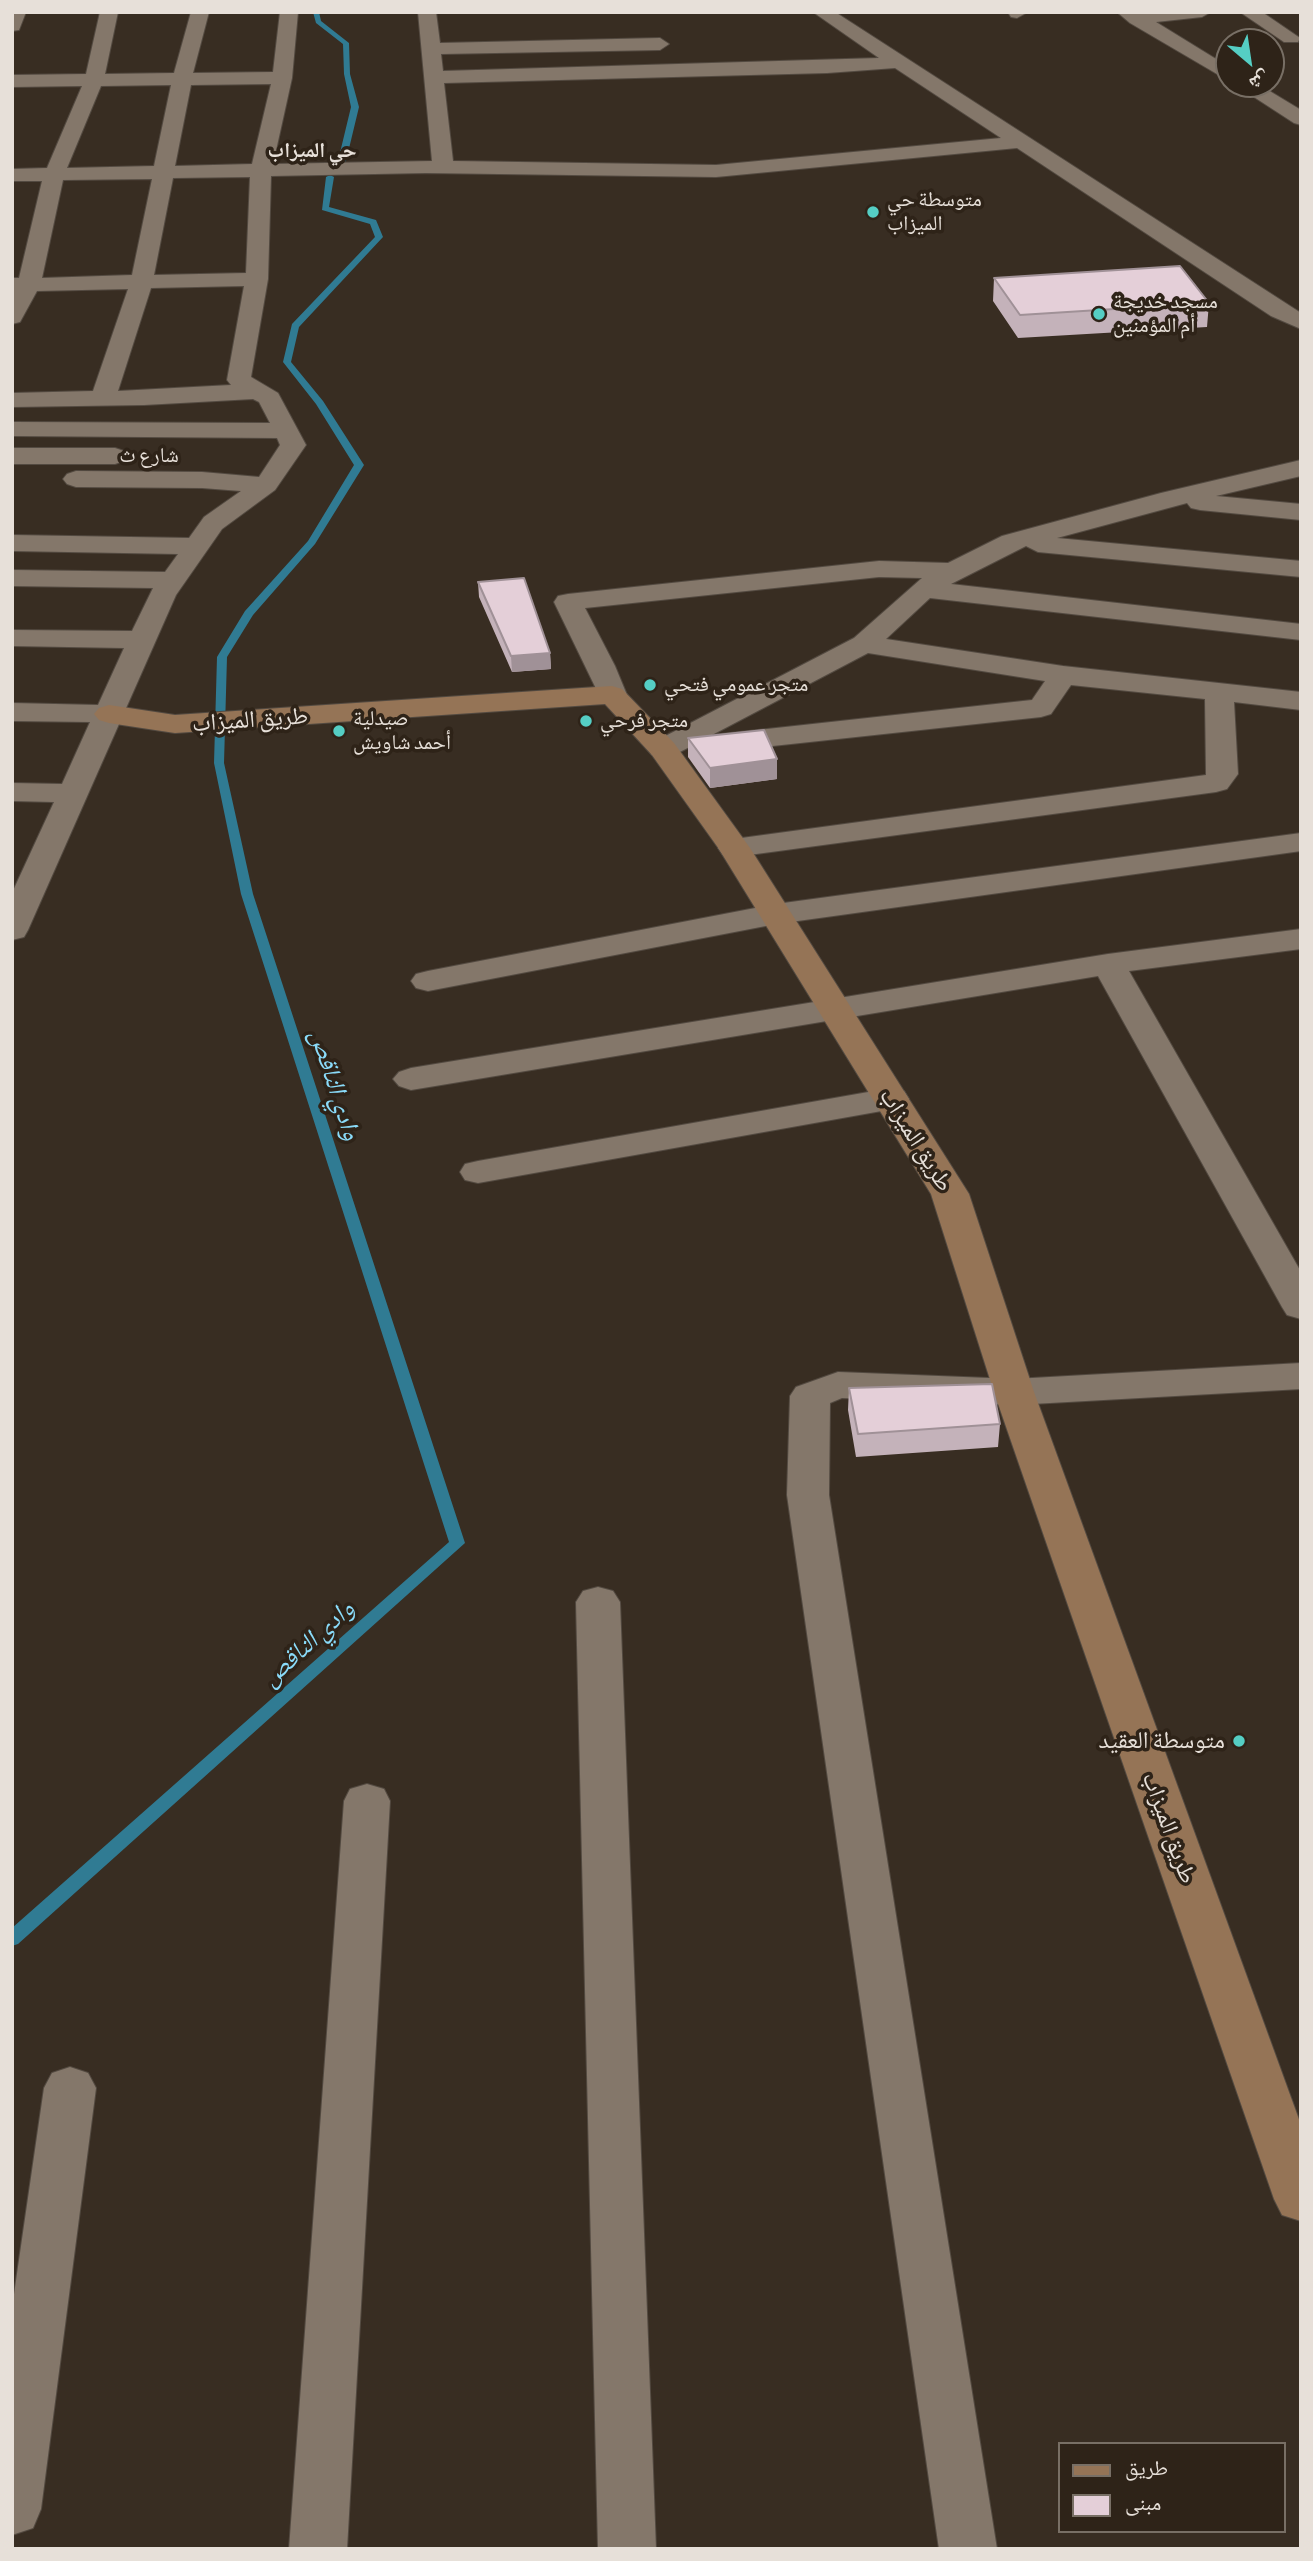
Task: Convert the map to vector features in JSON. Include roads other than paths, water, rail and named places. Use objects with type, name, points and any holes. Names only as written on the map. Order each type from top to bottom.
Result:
[{"type":"street","points":[[12,26],[17,12]]},
{"type":"street","points":[[12,317],[54,174],[94,80],[109,12]]},
{"type":"street","points":[[103,399],[142,281],[182,79],[200,12]]},
{"type":"street","points":[[12,930],[22,884],[74,793],[162,595],[213,523],[266,485],[286,444],[269,398],[239,380],[257,279],[261,171],[282,78],[289,12]]},
{"type":"street","points":[[822,12],[1279,311],[1301,322]]},
{"type":"street","points":[[1131,15],[1202,12]]},
{"type":"street","points":[[1249,12],[1291,38]]},
{"type":"street","points":[[1131,15],[1215,66]]},
{"type":"street","points":[[432,20],[431,48],[443,167]]},
{"type":"street","points":[[431,48],[670,44]]},
{"type":"street","points":[[434,77],[827,67],[898,62]]},
{"type":"street","points":[[12,81],[282,78]]},
{"type":"street","points":[[1285,85],[1289,85]]},
{"type":"street","points":[[1267,98],[1301,119]]},
{"type":"street","points":[[12,175],[443,167],[716,171],[1021,142]]},
{"type":"street","points":[[21,285],[257,279]]},
{"type":"street","points":[[12,400],[103,399],[257,391]]},
{"type":"street","points":[[12,429],[286,444]]},
{"type":"street","points":[[258,456],[286,444]]},
{"type":"street","name":"شارع ث","points":[[12,456],[204,456]]},
{"type":"street","points":[[663,749],[864,644],[924,589],[1011,542],[1170,499],[1301,468]]},
{"type":"street","points":[[12,479],[202,480],[266,485]]},
{"type":"street","points":[[1170,499],[1301,512]]},
{"type":"street","points":[[1011,542],[1301,569]]},
{"type":"street","points":[[12,543],[197,546]]},
{"type":"street","points":[[612,695],[601,666],[568,602],[880,569],[953,571]]},
{"type":"street","points":[[12,578],[173,580]]},
{"type":"street","points":[[924,589],[1301,632]]},
{"type":"street","points":[[12,638],[142,640]]},
{"type":"street","points":[[864,644],[1063,675],[1301,701]]},
{"type":"street","points":[[663,749],[1041,708],[1063,675]]},
{"type":"street","points":[[734,848],[1216,783],[1223,774],[1219,693]]},
{"type":"street","name":"طريق الميزاب","points":[[109,714],[175,724],[612,695],[663,749],[734,848],[950,1194],[1014,1392],[1301,2199]]},
{"type":"street","points":[[12,712],[109,714]]},
{"type":"street","points":[[12,792],[74,793]]},
{"type":"street","points":[[428,981],[776,914],[1301,842]]},
{"type":"street","points":[[411,1079],[1108,964],[1301,939]]},
{"type":"street","points":[[1108,964],[1301,1307]]},
{"type":"street","points":[[478,1172],[891,1099]]},
{"type":"street","points":[[968,2549],[808,1495],[810,1396],[838,1385],[1014,1392],[1301,1376]]},
{"type":"street","points":[[598,1602],[626,2549]]},
{"type":"street","points":[[318,2549],[367,1801]]},
{"type":"street","points":[[12,2509],[70,2088]]},
{"type":"waterway","points":[[316,12],[318,22],[346,43],[347,74],[355,107],[342,161]]},
{"type":"waterway","name":"وادي الناقص","points":[[12,1939],[457,1543],[247,894],[219,763],[222,657],[249,613],[312,542],[359,465],[320,403],[287,362],[295,326],[379,237],[373,222],[325,208],[330,177]]},
{"type":"place","name":"متوسطة حي الميزاب","points":[[873,212]]},
{"type":"place","name":"مسجد خديجة أم المؤمنين","points":[[1099,314]]},
{"type":"place","name":"متجر عمومي فتحي","points":[[650,685]]},
{"type":"place","name":"متجر فرحي","points":[[586,721]]},
{"type":"place","name":"صيدلية أحمد شاويش","points":[[339,731]]},
{"type":"place","name":"متوسطة العقيد","points":[[1239,1741]]},
{"type":"district","name":"حي الميزاب","points":[[312,151]]}]
